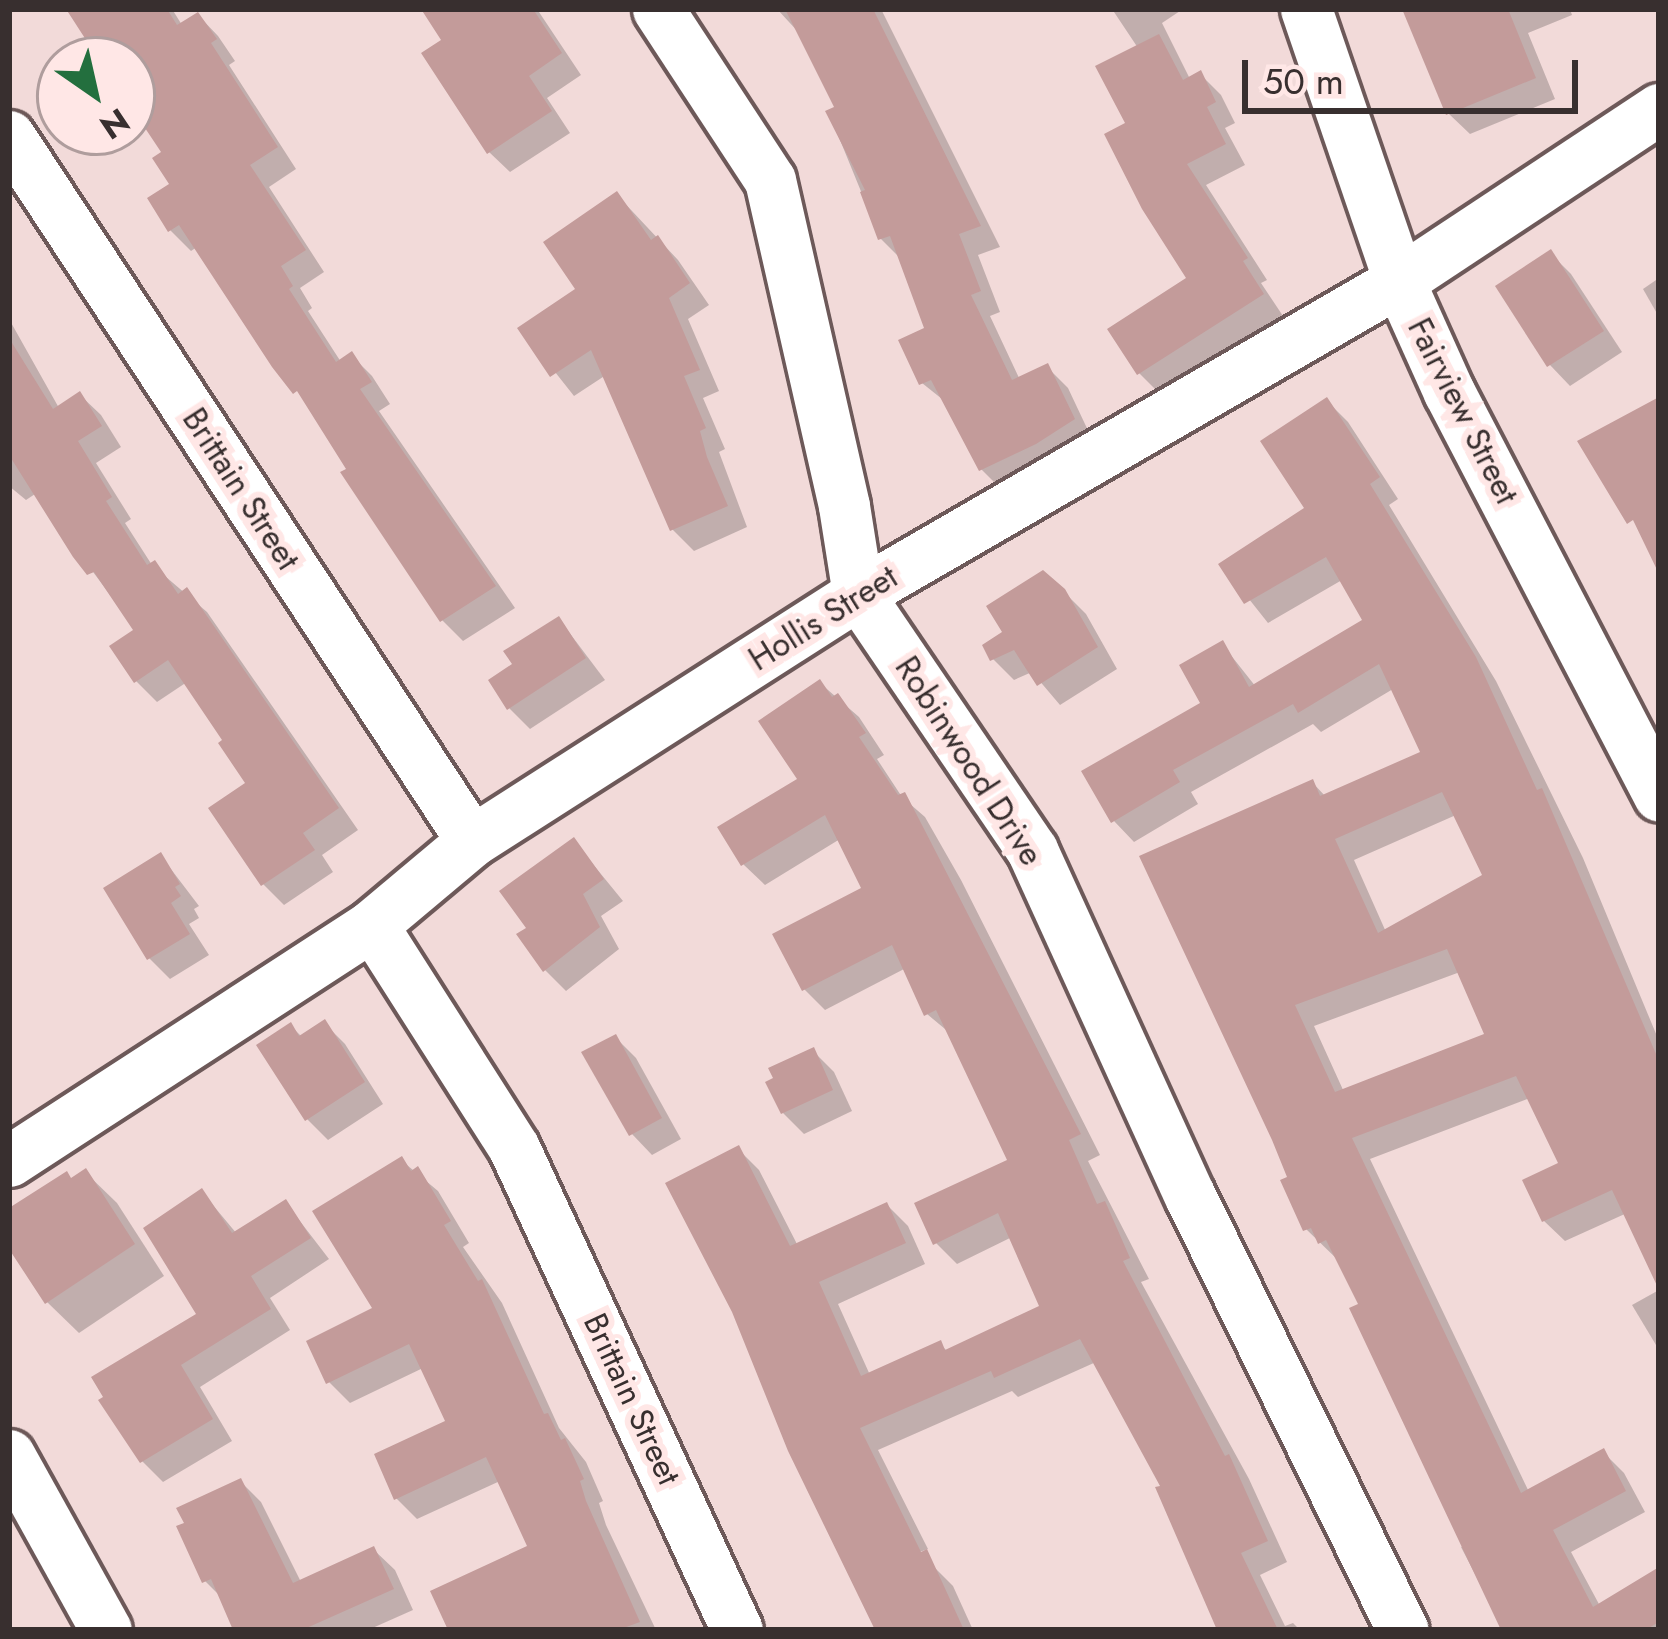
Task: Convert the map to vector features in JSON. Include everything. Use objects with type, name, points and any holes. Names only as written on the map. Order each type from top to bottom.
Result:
[{"type":"street","name":"Robinwood Drive","points":[[658,9],[770,180],[844,506],[858,594],[1032,850],[1190,1196],[1403,1630]]},
{"type":"street","name":"Fairview Street","points":[[1306,9],[1399,281],[1449,392],[1659,796]]},
{"type":"street","name":"Hollis Street","points":[[9,1161],[372,925],[472,841],[858,594],[1399,281],[1659,109]]},
{"type":"street","name":"Brittain Street","points":[[9,136],[472,841]]},
{"type":"street","name":"Brittain Street","points":[[372,925],[514,1148],[737,1630]]},
{"type":"street","points":[[9,1455],[106,1630]]},
{"type":"building","points":[[66,9],[167,9],[177,25],[198,12],[217,39],[211,43],[278,147],[250,165],[306,250],[281,266],[293,286],[289,289],[336,362],[352,351],[372,382],[360,389],[496,586],[440,622],[340,472],[346,469],[297,391],[293,394],[272,367],[179,225],[168,232],[147,198],[169,184],[152,158],[161,152],[156,144],[156,36],[83,36]]},
{"type":"building","points":[[421,9],[533,9],[562,53],[529,76],[552,111],[487,154],[421,53],[441,40]]},
{"type":"building","points":[[785,9],[873,9],[981,226],[959,234],[981,291],[971,295],[1012,380],[1048,363],[1075,419],[1036,444],[979,471],[931,380],[919,385],[898,340],[924,328],[890,236],[878,240],[860,192],[865,190],[825,111],[834,107]]},
{"type":"building","points":[[1402,9],[1508,9],[1536,78],[1446,115]]},
{"type":"building","points":[[1159,34],[1183,80],[1201,70],[1216,102],[1207,107],[1226,144],[1187,164],[1248,258],[1243,261],[1264,294],[1137,375],[1107,329],[1186,278],[1142,209],[1104,134],[1125,123],[1095,66]]},
{"type":"building","points":[[617,191],[651,240],[658,235],[690,283],[669,298],[700,370],[684,376],[706,428],[700,431],[707,457],[728,506],[670,531],[591,350],[550,377],[517,328],[575,289],[543,242]]},
{"type":"building","points":[[1551,249],[1604,331],[1547,367],[1495,286]]},
{"type":"building","points":[[9,338],[53,409],[80,391],[102,426],[78,441],[112,497],[106,501],[147,565],[155,560],[178,594],[187,587],[339,808],[303,833],[315,850],[261,886],[208,808],[245,783],[218,743],[222,740],[168,660],[134,683],[109,646],[133,630],[94,572],[87,575],[73,557],[9,455]]},
{"type":"building","points":[[1327,397],[1380,477],[1370,484],[1476,657],[1537,790],[1542,788],[1659,1061],[1659,1290],[1612,1190],[1542,1222],[1522,1180],[1558,1163],[1516,1076],[1352,1138],[1521,1493],[1604,1448],[1626,1491],[1553,1530],[1593,1607],[1659,1567],[1659,1622],[1645,1630],[1501,1630],[1349,1308],[1358,1304],[1326,1240],[1318,1244],[1311,1228],[1303,1231],[1280,1180],[1287,1177],[1272,1140],[1139,856],[1313,779],[1320,796],[1420,752],[1379,664],[1298,713],[1293,704],[1173,770],[1180,782],[1111,823],[1081,771],[1200,703],[1179,665],[1223,640],[1249,687],[1362,620],[1326,557],[1244,604],[1218,564],[1304,508],[1260,441]],"holes":[[[1442,792],[1482,875],[1378,933],[1335,839]],[[1447,949],[1484,1034],[1335,1092],[1295,1005]]]},
{"type":"building","points":[[1659,397],[1659,574],[1633,520],[1627,524],[1577,441]]},
{"type":"building","points":[[1043,570],[1065,589],[1098,647],[1037,686],[1014,650],[990,661],[982,645],[1002,632],[986,606]]},
{"type":"building","points":[[559,616],[586,658],[507,710],[488,680],[512,664],[503,651]]},
{"type":"building","points":[[820,679],[832,697],[838,693],[866,733],[859,737],[898,795],[905,792],[1081,1134],[1069,1140],[1097,1204],[1105,1201],[1130,1258],[1123,1261],[1225,1456],[1229,1454],[1268,1541],[1241,1553],[1278,1630],[1217,1630],[1155,1487],[1160,1486],[1080,1339],[994,1378],[991,1371],[860,1428],[921,1552],[927,1549],[964,1630],[875,1630],[788,1451],[732,1312],[665,1183],[739,1145],[790,1246],[887,1202],[906,1243],[819,1282],[861,1376],[941,1340],[945,1350],[1039,1306],[998,1213],[933,1245],[914,1203],[1007,1160],[936,1010],[924,1016],[892,945],[802,991],[772,934],[861,888],[825,815],[741,866],[717,827],[797,779],[758,721]]},
{"type":"building","points":[[574,837],[604,879],[583,894],[600,927],[543,972],[516,934],[526,928],[499,891]]},
{"type":"building","points":[[161,852],[180,884],[175,887],[181,896],[171,903],[190,934],[147,960],[103,888]]},
{"type":"building","points":[[325,1019],[365,1082],[305,1121],[256,1045],[291,1022],[299,1036]]},
{"type":"building","points":[[616,1034],[662,1118],[629,1136],[581,1052]]},
{"type":"building","points":[[814,1047],[833,1090],[781,1114],[765,1082],[773,1078],[768,1068]]},
{"type":"building","points":[[402,1156],[411,1171],[418,1166],[451,1221],[444,1225],[478,1281],[482,1279],[544,1414],[548,1413],[561,1440],[565,1438],[584,1479],[580,1481],[586,1501],[640,1622],[618,1630],[448,1630],[430,1591],[527,1546],[486,1457],[394,1500],[374,1454],[445,1421],[409,1344],[326,1384],[306,1341],[372,1308],[312,1211]]},
{"type":"building","points":[[86,1168],[135,1244],[45,1304],[9,1249],[9,1208],[67,1171],[71,1178]]},
{"type":"building","points":[[202,1188],[232,1233],[286,1199],[311,1238],[251,1276],[271,1309],[181,1365],[213,1419],[140,1463],[98,1400],[103,1397],[91,1377],[196,1314],[143,1228]]},
{"type":"building","points":[[241,1478],[293,1583],[374,1546],[394,1589],[302,1630],[233,1630],[211,1579],[202,1583],[176,1526],[184,1523],[176,1508]]}]
